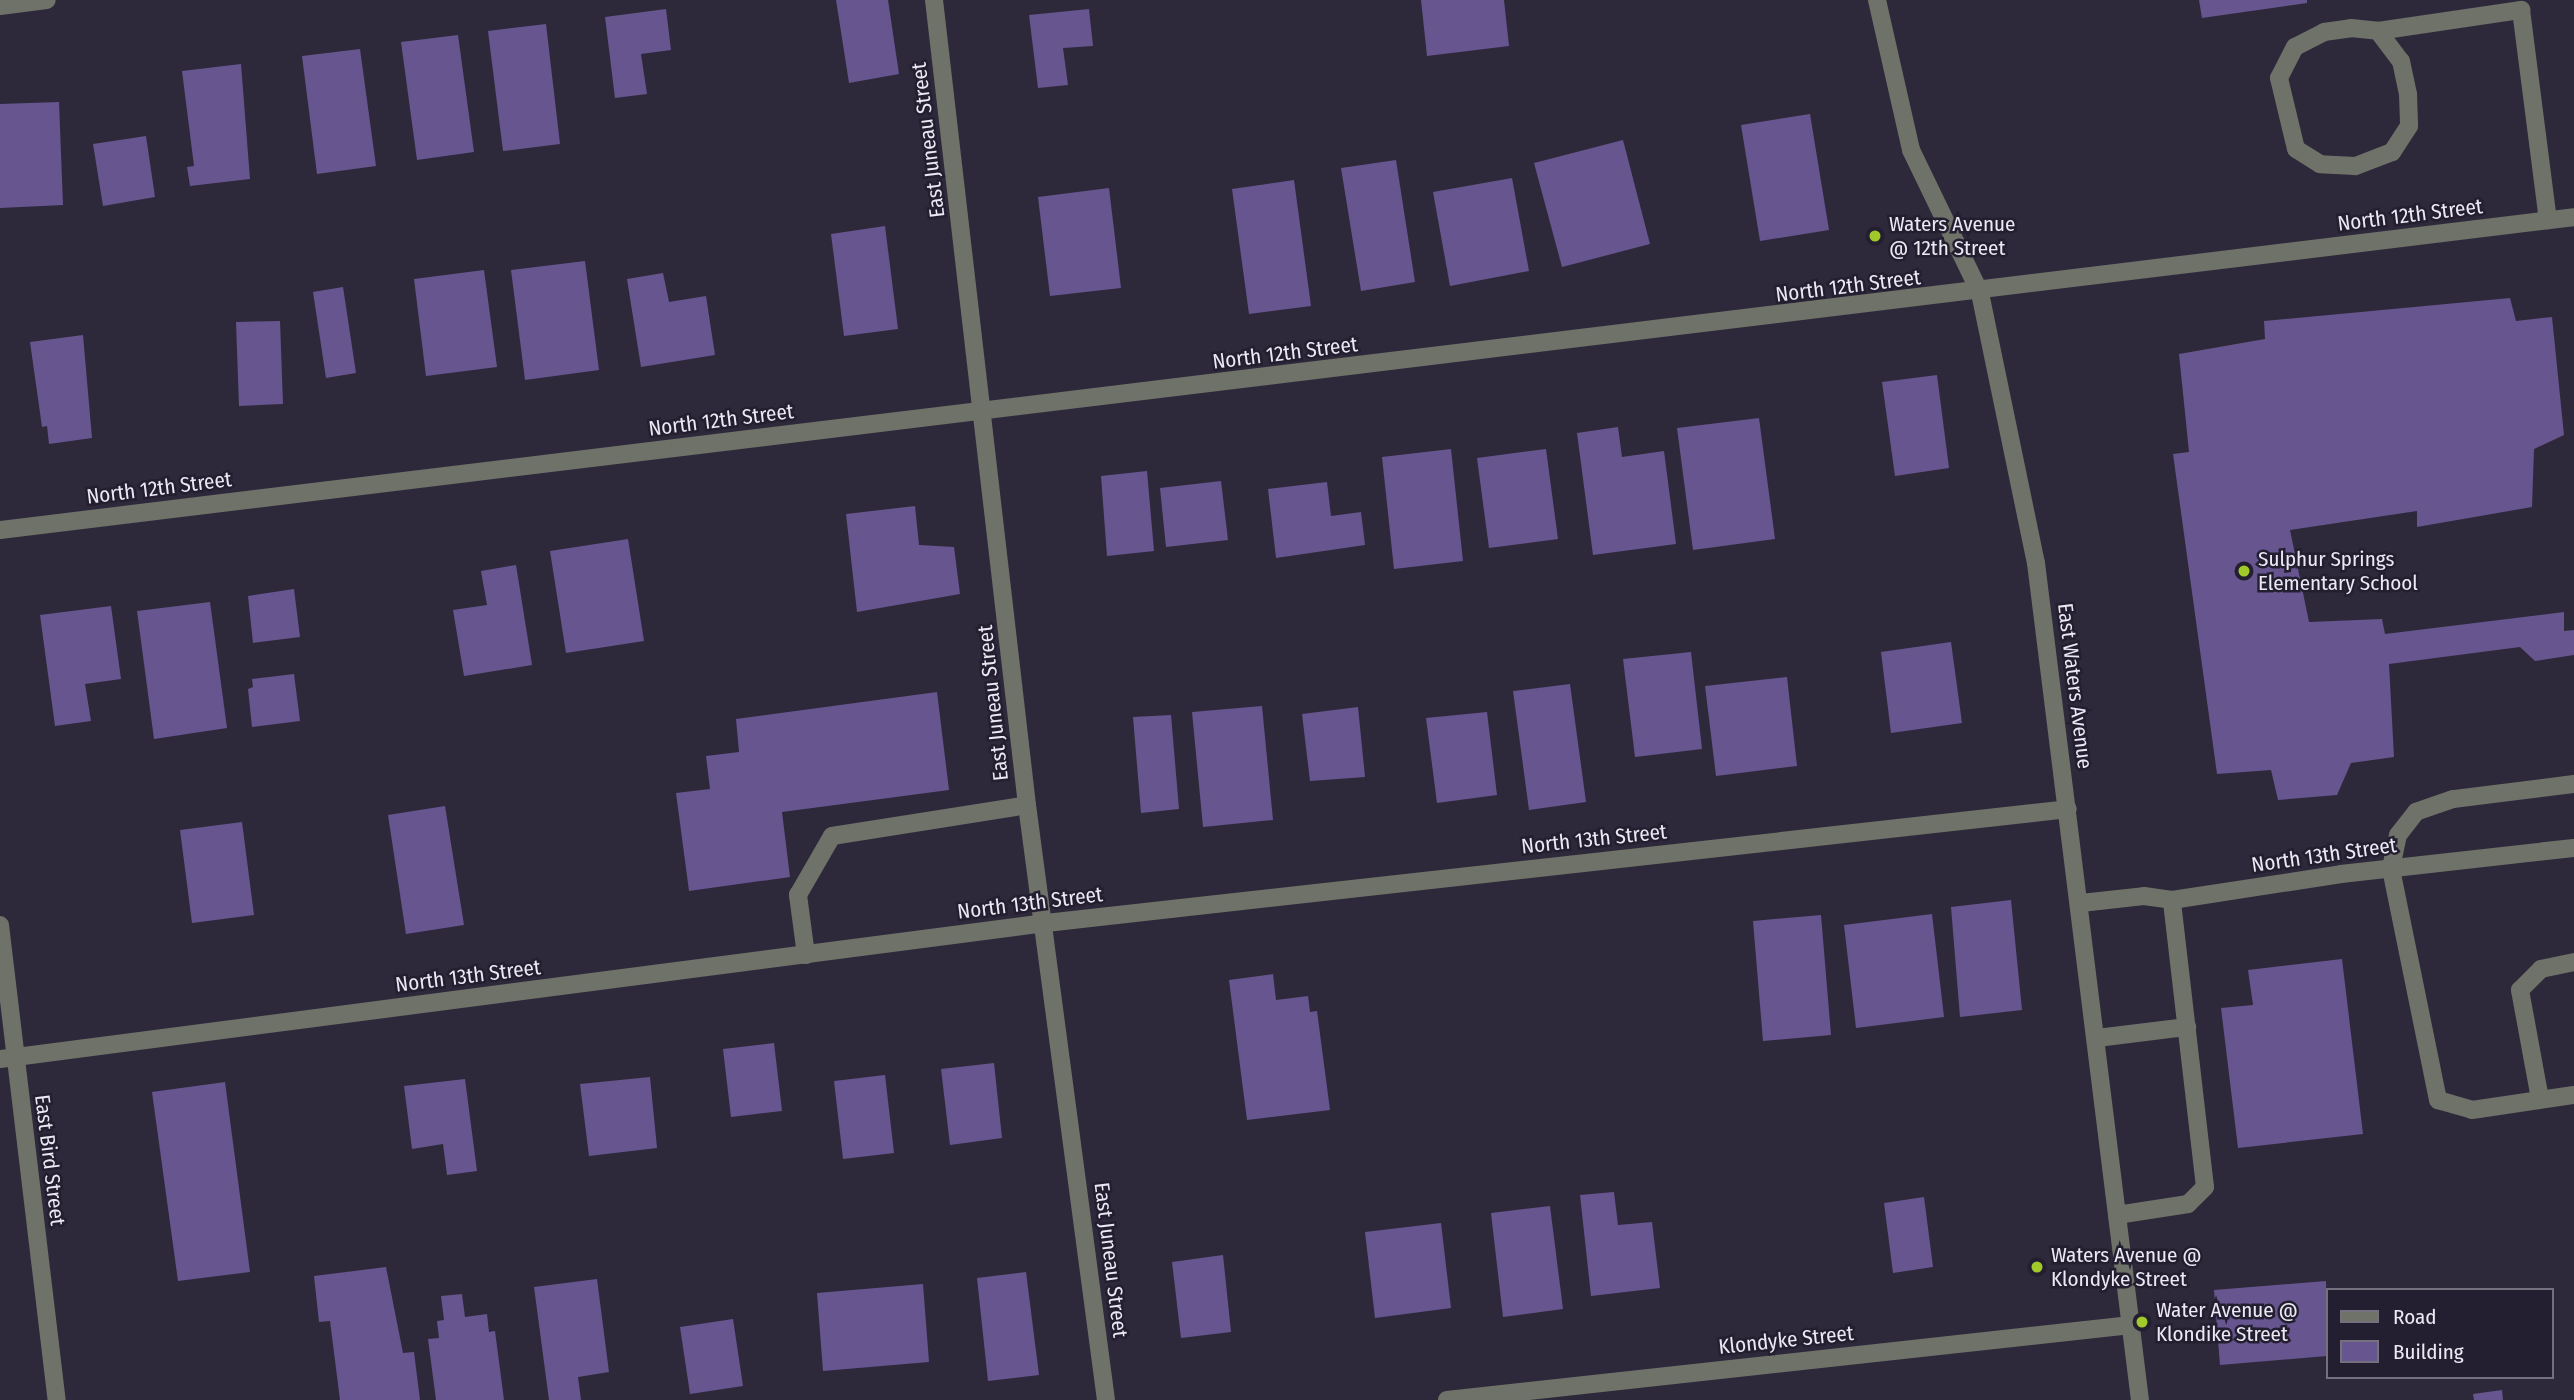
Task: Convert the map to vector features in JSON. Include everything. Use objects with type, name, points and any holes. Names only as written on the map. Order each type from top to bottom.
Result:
[{"type":"street","points":[[0,6],[47,0]]},
{"type":"street","name":"East Juneau Street","points":[[934,0],[1027,805],[1046,923],[1106,1400]]},
{"type":"street","name":"East Waters Avenue","points":[[1877,0],[1911,150],[1980,293],[2036,563],[2081,903],[2140,1400]]},
{"type":"street","points":[[2378,31],[2401,61],[2409,126],[2392,152],[2355,166],[2320,164],[2296,149],[2279,78],[2295,47],[2324,32],[2378,31],[2521,10],[2548,220]]},
{"type":"street","name":"North 12th Street","points":[[0,530],[1980,293],[2574,217]]},
{"type":"street","points":[[2574,783],[2453,799],[2416,812],[2398,835],[2391,869],[2438,1100],[2472,1110],[2574,1095]]},
{"type":"street","points":[[806,955],[798,895],[832,836],[1027,805]]},
{"type":"street","name":"North 13th Street","points":[[7,1058],[1046,923],[2068,809]]},
{"type":"street","name":"North 13th Street","points":[[2081,903],[2144,896],[2172,900],[2391,869],[2574,848]]},
{"type":"street","points":[[2118,1215],[2188,1204],[2205,1187],[2172,900]]},
{"type":"street","name":"East Bird Street","points":[[0,925],[7,1058],[57,1400]]},
{"type":"street","points":[[2540,1099],[2520,990],[2540,969],[2574,962]]},
{"type":"street","points":[[2097,1038],[2187,1027]]},
{"type":"street","name":"Klondyke Street","points":[[1447,1400],[2131,1325]]},
{"type":"building","points":[[836,0],[888,0],[899,74],[849,83]]},
{"type":"building","points":[[1421,0],[1504,0],[1509,46],[1427,56]]},
{"type":"building","points":[[2199,0],[2307,0],[2307,3],[2202,18]]},
{"type":"building","points":[[666,9],[671,50],[641,54],[647,94],[615,98],[605,17]]},
{"type":"building","points":[[1089,9],[1093,46],[1063,48],[1068,85],[1038,88],[1029,15]]},
{"type":"building","points":[[546,24],[560,144],[503,151],[488,31]]},
{"type":"building","points":[[458,35],[474,152],[417,160],[401,42]]},
{"type":"building","points":[[360,49],[376,166],[317,174],[302,56]]},
{"type":"building","points":[[241,64],[250,179],[190,186],[187,167],[194,166],[182,71]]},
{"type":"building","points":[[59,102],[63,205],[0,208],[0,104]]},
{"type":"building","points":[[1810,114],[1829,230],[1760,241],[1741,125]]},
{"type":"building","points":[[146,136],[155,197],[103,206],[93,144]]},
{"type":"building","points":[[1623,140],[1650,244],[1562,267],[1534,163]]},
{"type":"building","points":[[1396,160],[1415,282],[1361,291],[1341,168]]},
{"type":"building","points":[[1512,178],[1529,271],[1450,286],[1433,192]]},
{"type":"building","points":[[1294,180],[1311,306],[1249,314],[1232,189]]},
{"type":"building","points":[[1109,188],[1121,288],[1050,296],[1038,197]]},
{"type":"building","points":[[885,226],[898,329],[844,336],[831,234]]},
{"type":"building","points":[[585,261],[599,370],[525,380],[511,270]]},
{"type":"building","points":[[484,270],[497,367],[426,376],[414,279]]},
{"type":"building","points":[[663,273],[669,302],[706,296],[715,355],[641,367],[627,279]]},
{"type":"building","points":[[343,287],[356,373],[326,378],[313,292]]},
{"type":"building","name":"Sulphur Springs Elementary School","points":[[2510,298],[2516,321],[2552,317],[2564,435],[2534,449],[2532,507],[2417,527],[2417,511],[2290,530],[2309,622],[2382,619],[2385,634],[2564,612],[2564,631],[2574,630],[2574,655],[2535,661],[2520,647],[2389,664],[2394,757],[2351,763],[2337,795],[2278,800],[2271,770],[2217,774],[2173,454],[2189,452],[2179,354],[2265,339],[2264,321]]},
{"type":"building","points":[[280,321],[283,404],[239,406],[236,322]]},
{"type":"building","points":[[83,335],[92,438],[49,444],[47,426],[42,427],[30,342]]},
{"type":"building","points":[[1937,375],[1949,468],[1895,476],[1882,382]]},
{"type":"building","points":[[1759,418],[1775,539],[1693,550],[1677,428]]},
{"type":"building","points":[[1618,427],[1622,457],[1664,451],[1676,544],[1593,555],[1577,433]]},
{"type":"building","points":[[1451,449],[1463,561],[1394,569],[1382,457]]},
{"type":"building","points":[[1546,449],[1558,539],[1489,548],[1477,458]]},
{"type":"building","points":[[1147,471],[1154,551],[1107,556],[1101,476]]},
{"type":"building","points":[[1221,481],[1228,540],[1166,547],[1160,488]]},
{"type":"building","points":[[1327,482],[1331,516],[1361,512],[1365,545],[1276,558],[1268,489]]},
{"type":"building","points":[[915,506],[919,545],[954,547],[960,594],[857,612],[846,514]]},
{"type":"building","points":[[628,539],[644,641],[566,653],[550,551]]},
{"type":"building","points":[[516,565],[532,665],[464,676],[453,610],[487,605],[481,571]]},
{"type":"building","points":[[294,589],[300,637],[253,643],[248,596]]},
{"type":"building","points":[[210,602],[227,728],[154,739],[137,611]]},
{"type":"building","points":[[111,606],[121,679],[85,684],[91,721],[55,726],[40,615]]},
{"type":"building","points":[[1951,642],[1962,723],[1891,733],[1881,652]]},
{"type":"building","points":[[1691,652],[1702,749],[1635,757],[1623,659]]},
{"type":"building","points":[[294,674],[300,721],[252,727],[248,689],[253,687],[252,679]]},
{"type":"building","points":[[1787,677],[1797,766],[1716,776],[1705,686]]},
{"type":"building","points":[[1570,684],[1586,802],[1529,810],[1513,691]]},
{"type":"building","points":[[937,692],[949,790],[782,812],[790,877],[689,891],[676,793],[710,789],[706,756],[739,752],[736,719]]},
{"type":"building","points":[[1262,706],[1273,820],[1203,827],[1192,712]]},
{"type":"building","points":[[1358,707],[1365,777],[1310,781],[1302,714]]},
{"type":"building","points":[[1487,712],[1497,795],[1437,803],[1426,718]]},
{"type":"building","points":[[1171,715],[1179,809],[1141,813],[1133,717]]},
{"type":"building","points":[[445,806],[464,925],[406,934],[388,815]]},
{"type":"building","points":[[242,822],[254,915],[192,923],[180,830]]},
{"type":"building","points":[[2011,900],[2022,1010],[1960,1017],[1951,907]]},
{"type":"building","points":[[1932,914],[1944,1017],[1856,1028],[1844,925]]},
{"type":"building","points":[[1821,915],[1831,1035],[1763,1041],[1753,921]]},
{"type":"building","points":[[2342,959],[2363,1134],[2238,1148],[2221,1008],[2253,1005],[2248,970]]},
{"type":"building","points":[[1273,974],[1276,1000],[1308,996],[1310,1012],[1317,1011],[1330,1110],[1247,1120],[1229,980]]},
{"type":"building","points":[[774,1043],[782,1111],[731,1117],[723,1049]]},
{"type":"building","points":[[994,1063],[1002,1138],[950,1145],[941,1069]]},
{"type":"building","points":[[885,1075],[894,1153],[843,1159],[834,1081]]},
{"type":"building","points":[[650,1077],[657,1148],[589,1156],[580,1084]]},
{"type":"building","points":[[465,1079],[477,1171],[447,1175],[443,1144],[412,1149],[404,1086]]},
{"type":"building","points":[[225,1082],[250,1272],[178,1281],[152,1092]]},
{"type":"building","points":[[1614,1192],[1618,1225],[1652,1222],[1660,1288],[1591,1296],[1580,1195]]},
{"type":"building","points":[[1924,1197],[1933,1267],[1893,1273],[1884,1203]]},
{"type":"building","points":[[1550,1206],[1563,1309],[1503,1317],[1491,1213]]},
{"type":"building","points":[[1441,1223],[1451,1308],[1375,1318],[1365,1232]]},
{"type":"building","points":[[1223,1255],[1231,1332],[1181,1338],[1172,1262]]},
{"type":"building","points":[[386,1267],[403,1353],[414,1352],[420,1400],[340,1400],[330,1321],[319,1322],[314,1276]]},
{"type":"building","points":[[1026,1272],[1039,1375],[988,1381],[977,1278]]},
{"type":"building","points":[[597,1279],[609,1372],[578,1377],[581,1400],[549,1400],[534,1287]]},
{"type":"building","points":[[2326,1281],[2326,1356],[2220,1365],[2214,1290]]},
{"type":"building","points":[[923,1284],[929,1362],[823,1371],[817,1293]]},
{"type":"building","points":[[462,1294],[465,1317],[487,1314],[489,1332],[495,1331],[504,1400],[436,1400],[428,1339],[439,1338],[437,1321],[444,1320],[441,1296]]},
{"type":"building","points":[[733,1319],[743,1386],[690,1394],[680,1327]]},
{"type":"building","points":[[2502,1390],[2503,1400],[2474,1400],[2473,1394]]},
{"type":"place","name":"Waters Avenue @ 12th Street","points":[[1875,236]]},
{"type":"place","name":"Sulphur Springs Elementary School","points":[[2244,571]]},
{"type":"place","name":"Waters Avenue @ Klondyke Street","points":[[2037,1267]]},
{"type":"place","name":"Water Avenue @ Klondike Street","points":[[2142,1322]]}]
